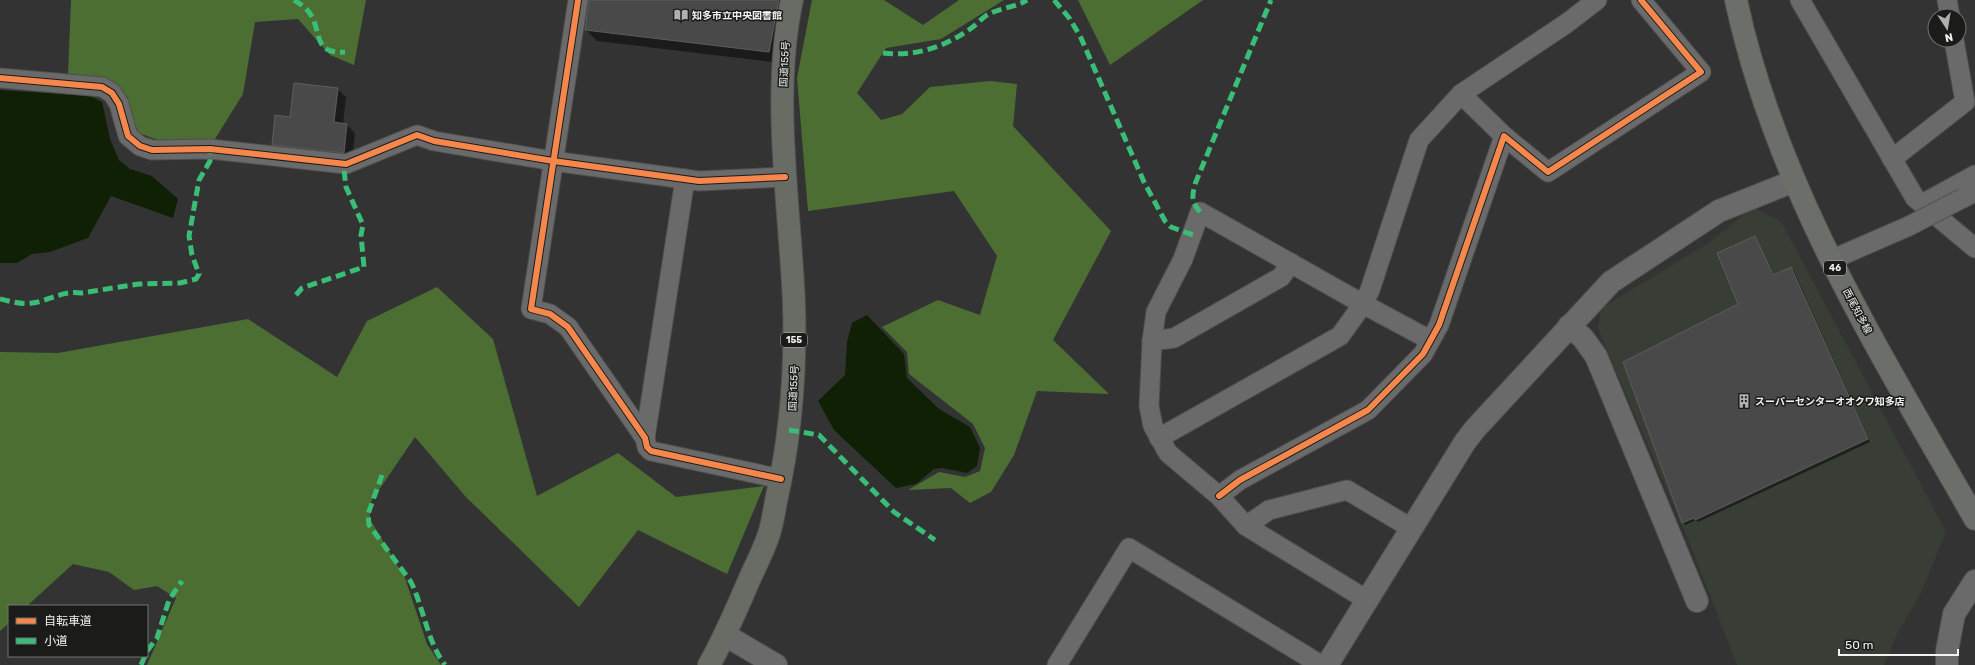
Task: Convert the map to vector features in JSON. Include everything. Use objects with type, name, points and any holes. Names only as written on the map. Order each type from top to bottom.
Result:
[{"type":"highway","name":"国道155号","points":[[709,665],[725,635],[768,538],[781,479],[792,407],[794,366],[794,304],[785,177],[782,73],[787,21],[792,0]]},
{"type":"main road","name":"西尾知多線","points":[[1736,0],[1743,34],[1774,131],[1794,181],[1831,260],[1899,388],[1975,519]]},
{"type":"street","points":[[578,0],[531,309],[550,314],[568,327],[645,438]]},
{"type":"street","points":[[1159,438],[1340,336],[1370,290],[1419,140],[1461,94],[1567,23],[1597,0]]},
{"type":"street","points":[[1461,94],[1504,136],[1548,172],[1701,72],[1641,0]]},
{"type":"street","points":[[1800,0],[1915,198],[1975,248]]},
{"type":"street","points":[[1892,160],[1965,102],[1955,48]]},
{"type":"street","points":[[0,78],[102,87],[112,93],[119,104],[128,136],[140,146],[152,150],[210,150],[346,164],[417,135],[434,141],[553,161],[698,181],[785,177]]},
{"type":"street","points":[[1219,496],[1240,480],[1368,410],[1423,354],[1439,325],[1504,136]]},
{"type":"street","points":[[1922,204],[1975,175]]},
{"type":"street","points":[[685,179],[645,438],[647,447],[651,451],[781,479]]},
{"type":"street","points":[[1327,665],[1474,429],[1611,282],[1719,211],[1794,181]]},
{"type":"street","points":[[1831,260],[1909,226],[1969,195]]},
{"type":"street","points":[[1367,600],[1246,526],[1219,496],[1168,453],[1153,426],[1149,406],[1152,341],[1156,312],[1183,259],[1200,212],[1362,304],[1430,340]]},
{"type":"street","points":[[1152,341],[1174,338],[1282,277],[1291,263]]},
{"type":"street","points":[[1569,326],[1583,338],[1596,356],[1696,601]]},
{"type":"street","points":[[1246,526],[1270,510],[1347,490],[1412,528]]},
{"type":"street","points":[[1056,665],[1129,548],[1321,665]]},
{"type":"street","points":[[1947,665],[1947,651],[1954,614],[1975,581]]},
{"type":"street","points":[[725,635],[776,665]]},
{"type":"shaded area","points":[[0,90],[90,96],[102,102],[110,139],[119,160],[130,169],[152,176],[178,199],[173,218],[111,196],[88,238],[50,252],[32,254],[17,263],[0,263]]},
{"type":"shaded area","points":[[1753,207],[1781,221],[1946,532],[1921,593],[1898,632],[1884,665],[1737,665],[1688,539],[1598,329],[1601,308],[1710,242]]},
{"type":"shaded area","points":[[867,315],[904,354],[907,378],[939,409],[970,427],[980,448],[977,466],[967,473],[942,468],[934,469],[916,484],[896,488],[834,430],[818,401],[845,375],[847,342],[852,323]]},
{"type":"green space","points":[[71,0],[366,0],[354,65],[330,55],[298,19],[255,22],[243,94],[215,139],[163,142],[139,133],[130,116],[104,78],[68,74]]},
{"type":"green space","points":[[812,0],[884,0],[923,25],[959,0],[1004,0],[941,39],[886,48],[857,93],[881,120],[902,114],[930,87],[990,81],[1017,84],[1013,126],[1111,231],[1053,340],[1109,394],[1037,391],[1014,455],[991,492],[970,503],[951,488],[908,490],[939,472],[965,477],[980,471],[985,448],[973,424],[909,374],[907,352],[882,327],[938,300],[980,315],[997,256],[954,191],[808,211],[797,78]]},
{"type":"green space","points":[[1078,0],[1203,0],[1110,65]]},
{"type":"green space","points":[[437,287],[493,339],[537,496],[618,453],[676,497],[764,486],[727,574],[638,530],[579,607],[465,496],[415,437],[368,506],[371,521],[405,578],[427,644],[441,665],[147,665],[176,598],[157,586],[134,590],[109,572],[73,564],[28,605],[8,605],[8,624],[0,631],[0,352],[58,353],[248,319],[337,377],[367,321]]},
{"type":"building","name":"知多市立中央図書館","points":[[589,0],[779,0],[769,52],[585,30]]},
{"type":"building","points":[[294,83],[338,88],[334,122],[347,124],[344,153],[272,145],[275,115],[290,117]]},
{"type":"building","name":"スーパーセンターオオクワ知多店","points":[[1755,236],[1773,275],[1791,267],[1868,439],[1695,520],[1694,518],[1682,523],[1623,362],[1738,304],[1717,253]]},
{"type":"marked path","points":[[294,0],[305,8],[311,15],[323,46],[328,50],[335,52],[345,52]]},
{"type":"marked path","points":[[883,53],[895,54],[918,52],[940,46],[960,35],[987,15],[1027,0]]},
{"type":"marked path","points":[[1054,0],[1070,19],[1081,38],[1144,182],[1165,221],[1171,227],[1193,235]]},
{"type":"marked path","points":[[1200,212],[1193,199],[1195,184],[1271,0]]},
{"type":"marked path","points":[[0,299],[24,304],[38,302],[62,294],[74,292],[81,293],[139,284],[180,283],[196,279],[199,274],[192,255],[189,236],[199,180],[210,161],[210,149]]},
{"type":"marked path","points":[[296,295],[302,288],[364,267],[361,235],[363,225],[346,187],[344,170],[346,164]]},
{"type":"marked path","points":[[789,430],[819,435],[894,512],[935,540]]},
{"type":"marked path","points":[[382,475],[368,514],[369,525],[411,582],[434,646],[445,665]]},
{"type":"marked path","points":[[148,650],[157,638],[169,600],[182,581]]},
{"type":"marked path","points":[[141,665],[145,657]]},
{"type":"cycle path","points":[[578,0],[531,309],[550,314],[568,327],[645,438],[647,447],[651,451],[781,479]]},
{"type":"cycle path","points":[[1219,496],[1240,480],[1368,410],[1423,354],[1439,325],[1504,136],[1548,172],[1701,72],[1641,0]]},
{"type":"cycle path","points":[[0,78],[102,87],[112,93],[119,104],[128,136],[140,146],[152,150],[210,149],[346,164],[417,135],[434,141],[553,161],[699,181],[785,177]]},
{"type":"place","name":"知多市立中央図書館","points":[[681,15]]},
{"type":"place","name":"スーパーセンターオオクワ知多店","points":[[1744,401]]}]
